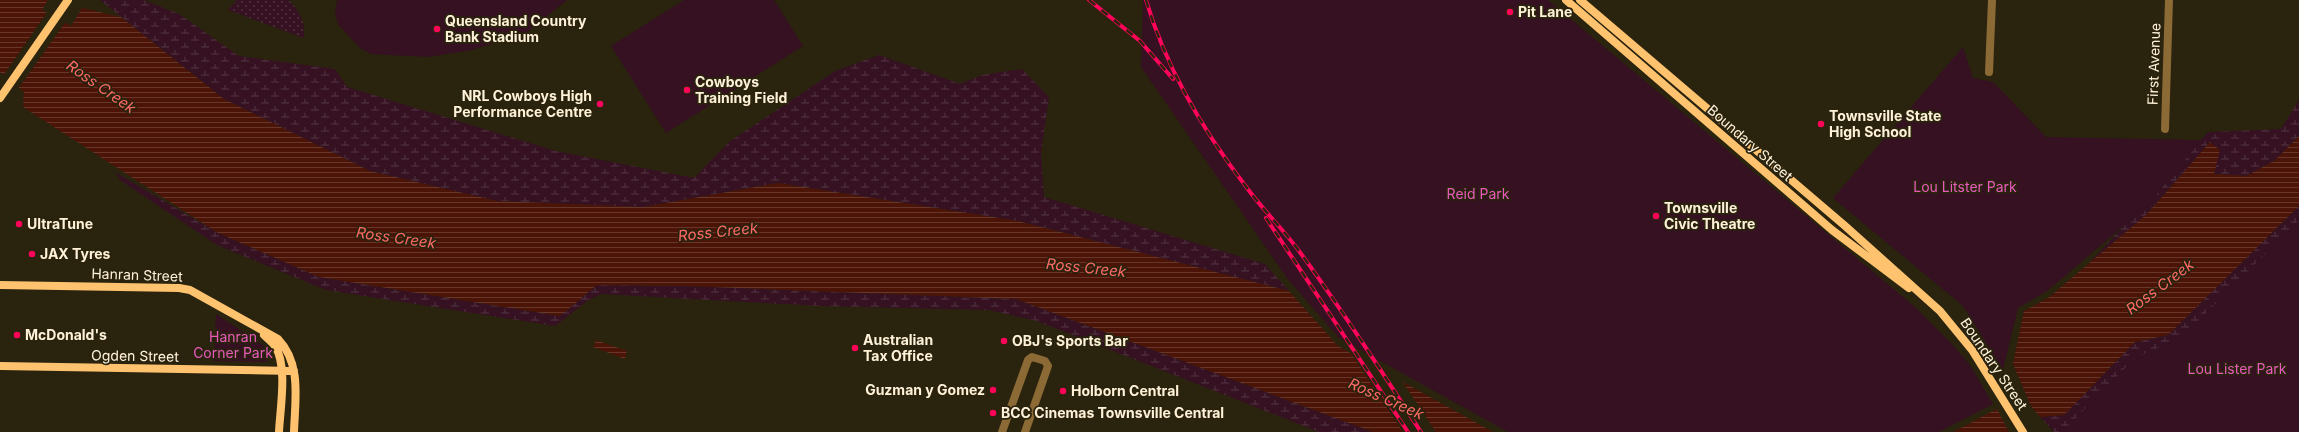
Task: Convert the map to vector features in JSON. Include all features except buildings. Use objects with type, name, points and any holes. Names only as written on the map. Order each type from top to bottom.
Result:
[{"type":"main road","points":[[1,98],[68,0]]},
{"type":"main road","name":"Boundary Street","points":[[1566,0],[1832,230],[1894,278],[1924,297]]},
{"type":"main road","name":"Boundary Street","points":[[1580,0],[1855,234],[1924,297],[1963,337],[2023,432]]},
{"type":"main road","name":"Hanran Street","points":[[0,285],[179,288],[190,290],[221,306],[281,343],[291,358],[294,371],[294,432]]},
{"type":"main road","name":"Hanran Street","points":[[261,332],[275,346],[282,370],[279,432]]},
{"type":"main road","name":"Ogden Street","points":[[0,366],[294,371]]},
{"type":"street","points":[[1989,72],[1992,0]]},
{"type":"street","name":"First Avenue","points":[[2165,129],[2169,0]]},
{"type":"street","points":[[1002,432],[1028,360],[1032,357],[1046,362],[1048,366],[1024,432]]},
{"type":"green space","points":[[100,0],[144,0],[179,14],[239,56],[335,69],[347,87],[556,151],[694,178],[729,142],[835,71],[879,55],[960,84],[982,75],[1022,69],[1049,97],[1041,153],[1044,197],[1265,264],[1289,291],[1018,221],[778,183],[643,207],[497,201],[370,171],[224,99]]},
{"type":"green space","points":[[237,0],[289,0],[303,22],[304,38],[228,10]]},
{"type":"green space","name":"Queensland Country Bank Stadium","points":[[337,0],[567,0],[526,33],[472,50],[428,57],[371,54],[360,48],[338,24],[335,13]]},
{"type":"green space","name":"Cowboys Training Field","points":[[684,0],[774,0],[803,46],[666,133],[611,46]]},
{"type":"green space","name":"Reid Park","points":[[1143,0],[1548,0],[1915,307],[1951,343],[1970,365],[1993,404],[1939,432],[1508,432],[1339,338],[1287,278],[1141,67]]},
{"type":"green space","name":"Lou Litster Park","points":[[1963,47],[1973,78],[1993,82],[2046,137],[2201,140],[2146,207],[2047,291],[2018,308],[2003,370],[1963,306],[1833,198]]},
{"type":"green space","points":[[2299,100],[2299,136],[2274,161],[2246,176],[2213,174],[2210,142],[2147,214],[2088,264],[2143,206],[2208,132],[2281,129]]},
{"type":"green space","points":[[115,172],[218,233],[319,277],[560,316],[597,285],[687,286],[1016,299],[1373,432],[1319,432],[1037,321],[988,310],[820,306],[601,294],[587,301],[555,326],[326,290],[217,245],[121,181]]},
{"type":"green space","points":[[2299,206],[2299,240],[2180,353],[2076,432],[2054,432],[2040,417],[2064,415],[2135,342],[2168,335]]},
{"type":"green space","name":"Lou Lister Park","points":[[2299,220],[2299,432],[2062,432],[2135,358],[2181,338]]},
{"type":"green space","name":"Hanran Corner Park","points":[[216,314],[267,348],[267,362],[214,361]]},
{"type":"water","name":"Ross Creek","points":[[0,0],[48,0],[42,10],[71,26],[82,8],[121,17],[224,99],[370,171],[497,201],[643,207],[778,183],[1018,221],[1289,291],[1338,346],[1493,432],[1373,432],[1016,299],[687,286],[597,285],[560,316],[319,277],[218,233],[23,107],[24,92],[0,72]]},
{"type":"water","name":"Ross Creek","points":[[2299,136],[2299,206],[2168,335],[2135,342],[2064,415],[2040,417],[2031,406],[2013,364],[2024,311],[2048,298],[2147,214],[2210,142],[2220,150],[2214,174],[2246,176],[2274,161]]},
{"type":"water","points":[[596,340],[627,351],[625,359],[593,347]]},
{"type":"water","points":[[1997,409],[2009,432],[1953,432]]},
{"type":"pier","points":[[48,11],[66,21],[18,89],[3,76]]},
{"type":"pier","points":[[1349,350],[1400,378],[1436,432],[1403,432]]},
{"type":"railway","points":[[1089,0],[1140,41],[1173,79]]},
{"type":"railway","points":[[1146,0],[1154,25],[1175,75],[1201,122],[1231,167],[1293,243],[1331,295],[1421,432]]},
{"type":"railway","points":[[1266,218],[1408,432]]},
{"type":"place","name":"Pit Lane","points":[[1510,12]]},
{"type":"place","name":"Queensland Country Bank Stadium","points":[[437,29]]},
{"type":"place","name":"Cowboys Training Field","points":[[687,90]]},
{"type":"place","name":"NRL Cowboys High Performance Centre","points":[[600,104]]},
{"type":"place","name":"Townsville State High School","points":[[1821,124]]},
{"type":"place","name":"Townsville Civic Theatre","points":[[1656,216]]},
{"type":"place","name":"UltraTune","points":[[19,224]]},
{"type":"place","name":"JAX Tyres","points":[[32,254]]},
{"type":"place","name":"McDonald's","points":[[17,335]]},
{"type":"place","name":"OBJ's Sports Bar","points":[[1004,341]]},
{"type":"place","name":"Australian Tax Office","points":[[855,348]]},
{"type":"place","name":"Guzman y Gomez","points":[[993,390]]},
{"type":"place","name":"Holborn Central","points":[[1063,391]]},
{"type":"place","name":"BCC Cinemas Townsville Central","points":[[993,413]]}]
